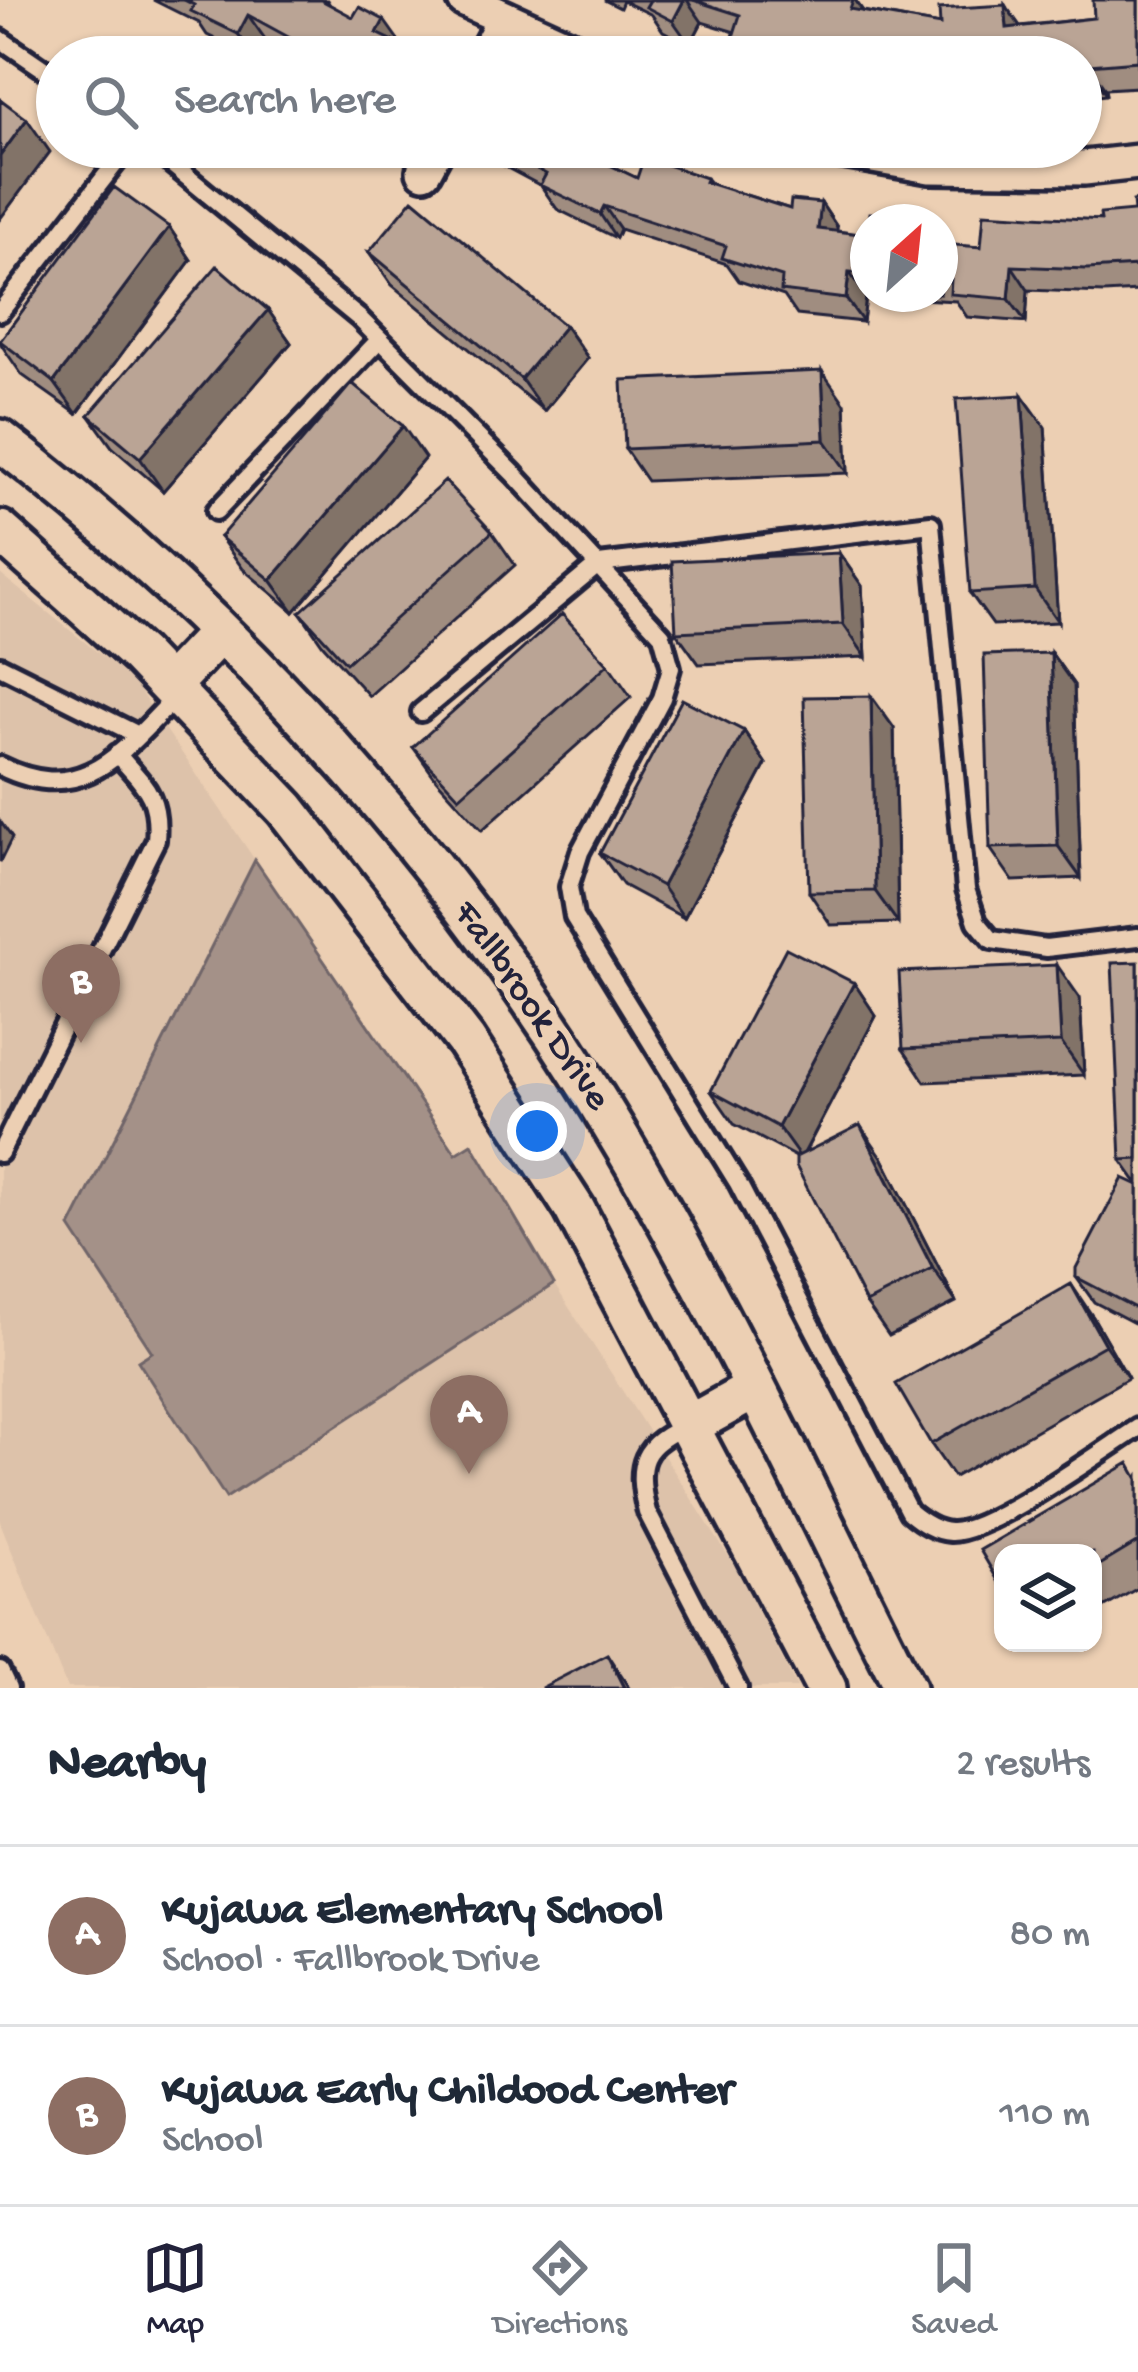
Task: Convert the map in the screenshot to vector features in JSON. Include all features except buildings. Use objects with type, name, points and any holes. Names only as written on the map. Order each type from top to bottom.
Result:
[{"type":"street","points":[[465,0],[541,36]]},
{"type":"street","points":[[495,36],[504,20]]},
{"type":"street","points":[[1102,166],[1138,162]]},
{"type":"street","name":"Fallbrook Drive","points":[[0,440],[112,532],[220,632],[404,834],[526,995],[636,1165],[905,1688]]},
{"type":"street","name":"Fallbrook Drive","points":[[0,531],[174,690],[299,826],[466,1042],[574,1208],[826,1688]]},
{"type":"street","points":[[174,690],[220,632]]},
{"type":"street","points":[[689,1425],[754,1390]]},
{"type":"lane","points":[[0,39],[36,64]]},
{"type":"lane","points":[[0,312],[112,168]]},
{"type":"lane","points":[[177,168],[380,339],[662,635],[671,668],[662,698],[580,851],[569,887],[574,917],[739,1184],[909,1512],[926,1525],[948,1532],[967,1530],[1138,1428]]},
{"type":"lane","points":[[216,511],[380,339]]},
{"type":"lane","points":[[421,712],[598,564],[931,524],[966,890],[977,922],[992,940],[1046,948],[1138,937]]},
{"type":"lane","points":[[0,666],[138,735]]},
{"type":"lane","points":[[0,766],[31,782],[66,782],[100,769],[138,735],[174,690]]},
{"type":"lane","points":[[0,1153],[156,840],[158,812],[150,792],[117,754]]},
{"type":"lane","points":[[689,1425],[662,1436],[644,1457],[640,1482],[647,1512],[738,1688]]},
{"type":"lane","points":[[0,1672],[8,1688]]},
{"type":"shaded area","points":[[0,574],[132,680],[255,860],[70,1227],[152,1352],[138,1360],[227,1498],[554,1284],[736,1568],[797,1688],[67,1688],[0,1522]]},
{"type":"shaded area","points":[[255,860],[456,1154],[472,1144],[554,1284],[226,1498],[138,1361],[152,1352],[70,1227]]},
{"type":"place","name":"Kujawa Early Childood Center","points":[[81,1043]]},
{"type":"place","name":"Kujawa Elementary School","points":[[469,1474]]}]
